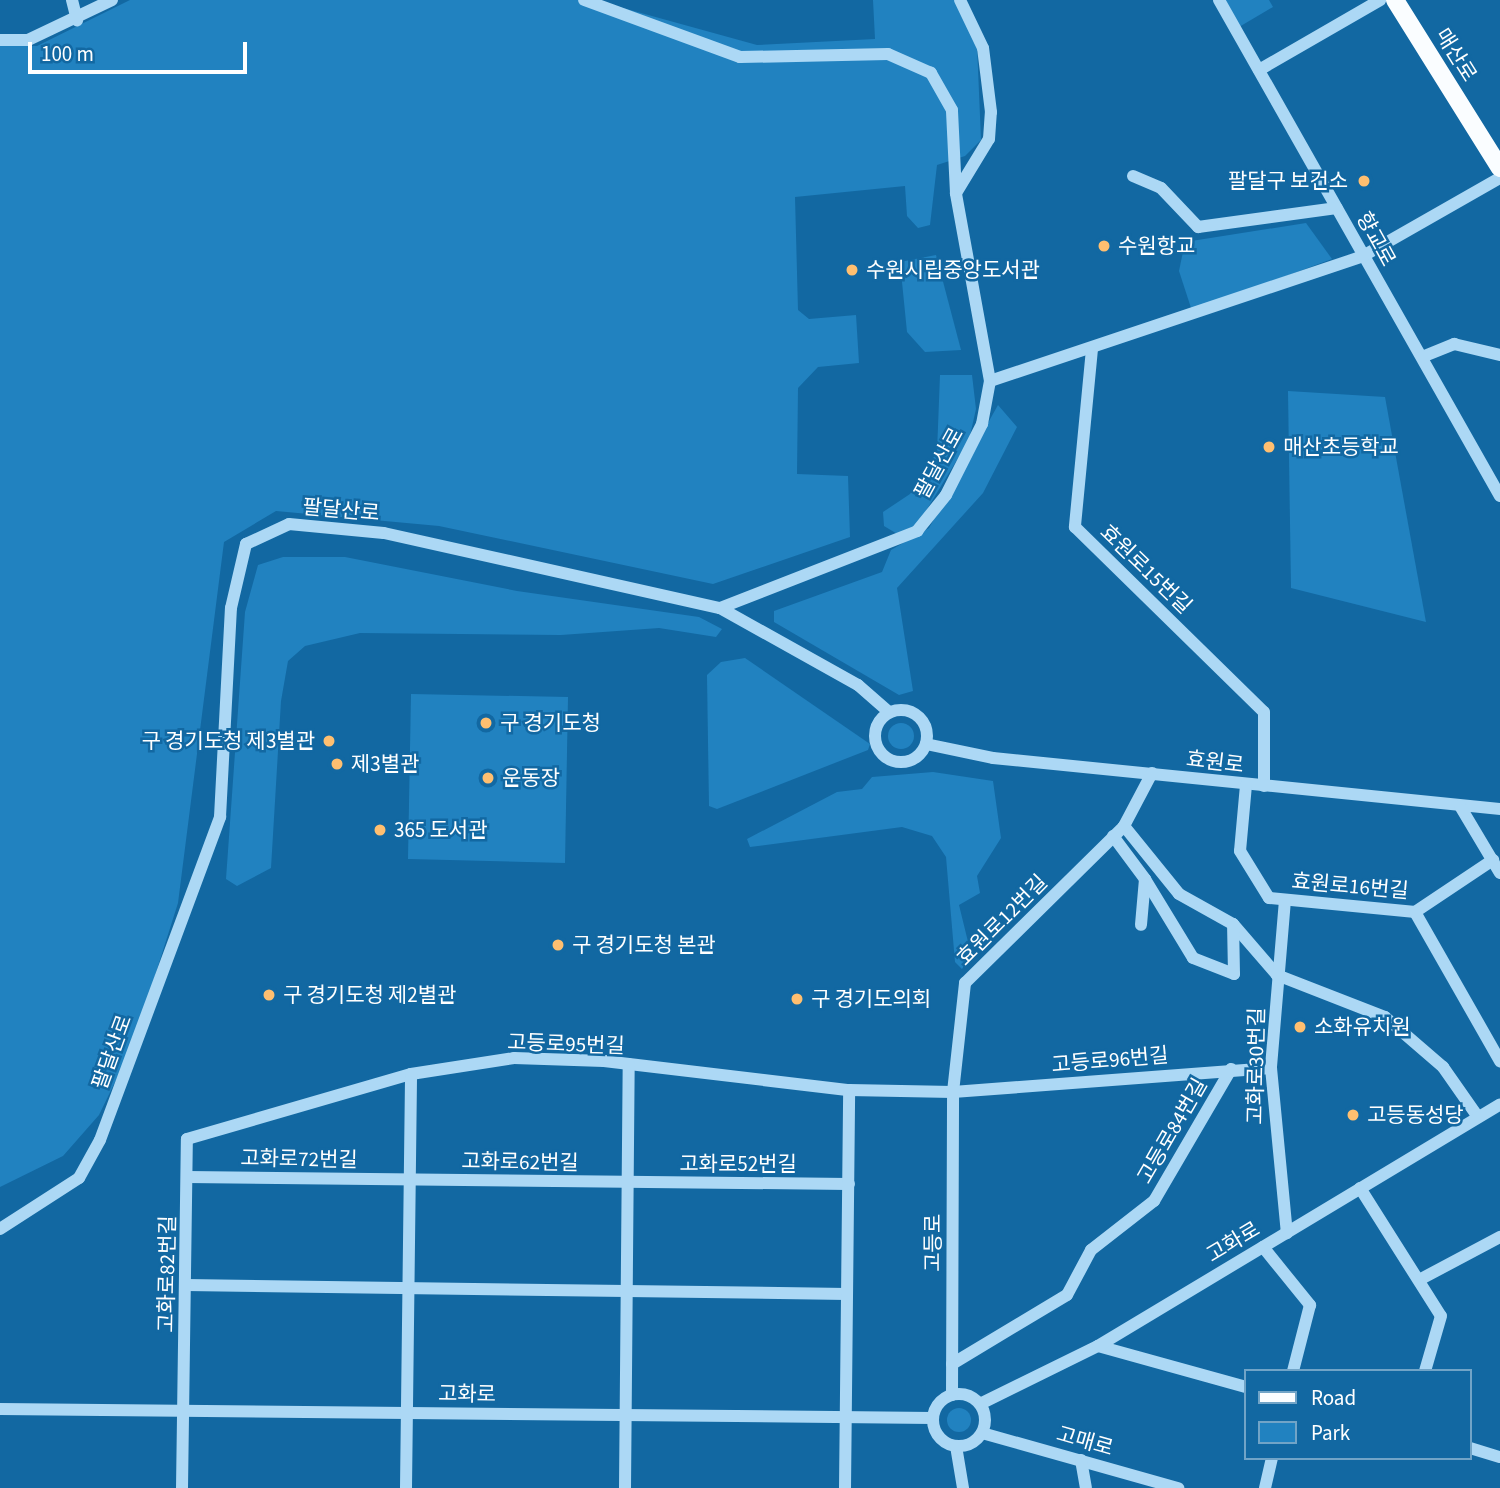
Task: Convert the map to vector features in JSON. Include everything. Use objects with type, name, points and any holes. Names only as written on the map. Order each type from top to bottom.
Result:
[{"type":"main road","name":"매산로","points":[[1395,0],[1500,169]]},
{"type":"street","points":[[72,0],[77,20]]},
{"type":"street","points":[[0,40],[28,40],[77,20],[112,0]]},
{"type":"street","name":"팔달산로","points":[[0,1228],[79,1178],[100,1140],[220,817],[231,608],[246,544],[289,524],[384,533],[720,608],[917,531],[946,495],[982,424],[990,381],[956,193],[952,110],[931,74],[910,60],[888,54],[740,57],[584,0]]},
{"type":"street","points":[[956,193],[989,139],[991,112],[983,48],[960,0]]},
{"type":"street","name":"향교로","points":[[1219,0],[1500,496]]},
{"type":"street","points":[[1259,70],[1380,0]]},
{"type":"street","points":[[1133,176],[1161,188],[1198,228],[1337,208]]},
{"type":"street","points":[[990,381],[1363,256],[1500,178]]},
{"type":"street","points":[[1422,357],[1454,344],[1500,355]]},
{"type":"street","name":"효원로15번길","points":[[1092,349],[1075,527],[1264,712],[1264,786]]},
{"type":"street","points":[[720,608],[858,685],[890,712],[918,715],[927,730],[926,744],[905,762],[882,754],[876,729],[890,712]]},
{"type":"street","name":"효원로","points":[[926,744],[1246,785],[1500,809]]},
{"type":"street","name":"효원로12번길","points":[[953,1092],[965,984],[1124,826],[1152,774]]},
{"type":"street","name":"효원로16번길","points":[[1246,785],[1240,851],[1269,898],[1415,912],[1493,860]]},
{"type":"street","points":[[1460,806],[1500,873]]},
{"type":"street","points":[[1124,826],[1179,894],[1233,924],[1277,975],[1385,1017],[1443,1067],[1478,1118]]},
{"type":"street","points":[[1114,836],[1145,879],[1193,958],[1234,974],[1233,924]]},
{"type":"street","points":[[1141,925],[1145,879]]},
{"type":"street","name":"고화로30번길","points":[[1285,900],[1271,1068],[1287,1233]]},
{"type":"street","points":[[1415,912],[1500,1061]]},
{"type":"street","name":"고등로95번길","points":[[187,1139],[411,1074],[514,1058],[629,1064],[849,1090],[953,1092]]},
{"type":"street","points":[[625,1488],[629,1064]]},
{"type":"street","name":"고등로96번길","points":[[953,1092],[1271,1068]]},
{"type":"street","name":"고등로84번길","points":[[952,1364],[1067,1295],[1091,1250],[1154,1202],[1231,1069]]},
{"type":"street","points":[[406,1488],[411,1074]]},
{"type":"street","points":[[845,1488],[849,1090]]},
{"type":"street","name":"고등로","points":[[952,1395],[953,1092]]},
{"type":"street","name":"고화로","points":[[980,1404],[1098,1346],[1500,1104]]},
{"type":"street","name":"고화로82번길","points":[[182,1488],[187,1139]]},
{"type":"street","name":"고화로72번길","points":[[187,1177],[411,1180]]},
{"type":"street","name":"고화로62번길","points":[[411,1180],[627,1183]]},
{"type":"street","name":"고화로52번길","points":[[627,1183],[849,1184]]},
{"type":"street","points":[[1360,1188],[1441,1316],[1426,1369]]},
{"type":"street","points":[[1419,1280],[1500,1237]]},
{"type":"street","points":[[1263,1247],[1310,1305],[1294,1369]]},
{"type":"street","points":[[186,1285],[847,1294]]},
{"type":"street","points":[[1098,1346],[1244,1386]]},
{"type":"street","points":[[952,1395],[980,1404],[982,1433],[956,1446],[939,1436],[933,1418],[952,1395]]},
{"type":"street","name":"고화로","points":[[0,1409],[933,1418]]},
{"type":"street","name":"고매로","points":[[982,1433],[1178,1488]]},
{"type":"street","points":[[956,1446],[963,1488]]},
{"type":"street","points":[[1472,1449],[1500,1457]]},
{"type":"street","points":[[1081,1460],[1086,1488]]},
{"type":"street","points":[[1265,1488],[1272,1460]]},
{"type":"green space","points":[[130,0],[594,0],[757,45],[875,39],[873,0],[957,0],[977,45],[981,140],[965,156],[937,165],[930,225],[918,228],[907,216],[905,186],[795,197],[798,310],[809,319],[856,315],[859,363],[818,367],[798,388],[797,474],[848,476],[850,537],[713,584],[439,526],[276,511],[224,542],[178,903],[133,1045],[99,1115],[63,1156],[0,1187],[0,45],[37,46]]},
{"type":"green space","points":[[1223,0],[1269,0],[1273,7],[1239,27]]},
{"type":"green space","points":[[1306,223],[1332,259],[1192,311],[1179,271],[1185,242]]},
{"type":"green space","points":[[936,255],[961,350],[925,352],[907,332],[900,262]]},
{"type":"green space","points":[[940,375],[972,375],[976,409],[969,440],[915,529],[899,535],[884,526],[883,512],[910,494],[937,452]]},
{"type":"green space","points":[[1288,391],[1385,397],[1426,622],[1291,588]]},
{"type":"green space","points":[[998,405],[1017,427],[983,493],[897,588],[913,691],[899,695],[774,622],[774,611],[882,572],[891,550],[929,528]]},
{"type":"green space","points":[[283,557],[345,557],[517,591],[699,617],[722,629],[716,637],[659,628],[561,635],[360,633],[305,646],[288,661],[281,701],[271,868],[237,886],[226,879],[245,612],[258,565]]},
{"type":"green space","points":[[745,658],[870,744],[868,750],[717,809],[709,806],[707,675],[721,662]]},
{"type":"green space","name":"운동장","points":[[411,694],[568,697],[565,863],[408,859]]},
{"type":"green space","points":[[901,723],[910,727],[914,736],[910,745],[901,749],[892,745],[888,736],[892,727]]},
{"type":"green space","points":[[933,772],[993,781],[1001,838],[977,876],[980,893],[959,905],[971,954],[962,969],[955,962],[946,857],[932,836],[902,827],[750,847],[747,839],[837,792],[862,789],[872,777]]},
{"type":"green space","points":[[959,1408],[968,1411],[971,1420],[968,1429],[959,1432],[950,1429],[947,1420],[950,1411]]},
{"type":"place","name":"팔달구 보건소","points":[[1364,181]]},
{"type":"place","name":"수원항교","points":[[1104,246]]},
{"type":"place","name":"수원시립중앙도서관","points":[[852,270]]},
{"type":"place","name":"매산초등학교","points":[[1269,447]]},
{"type":"place","name":"구 경기도청","points":[[486,723]]},
{"type":"place","name":"구 경기도청 제3별관","points":[[329,741]]},
{"type":"place","name":"제3별관","points":[[337,764]]},
{"type":"place","name":"운동장","points":[[488,778]]},
{"type":"place","name":"365 도서관","points":[[380,830]]},
{"type":"place","name":"구 경기도청 본관","points":[[558,945]]},
{"type":"place","name":"구 경기도청 제2별관","points":[[269,995]]},
{"type":"place","name":"구 경기도의회","points":[[797,999]]},
{"type":"place","name":"소화유치원","points":[[1300,1027]]},
{"type":"place","name":"고등동성당","points":[[1353,1115]]}]
